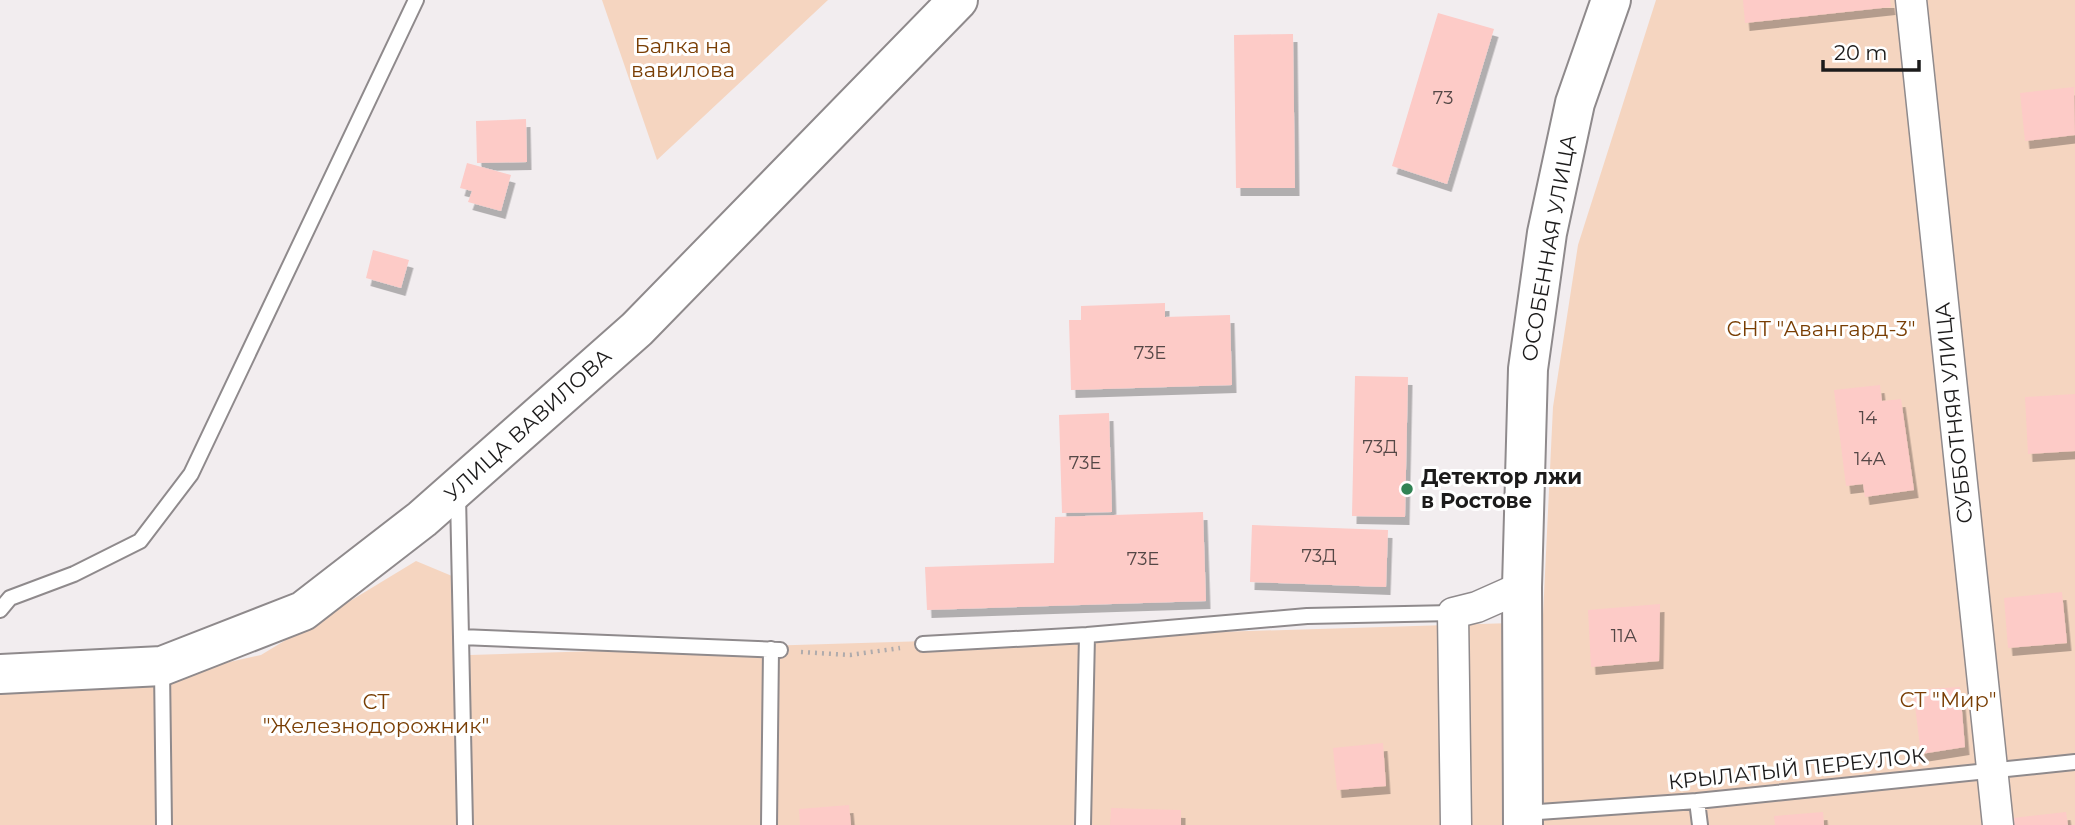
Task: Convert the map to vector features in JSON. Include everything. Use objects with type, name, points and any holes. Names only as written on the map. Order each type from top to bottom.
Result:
[{"type":"street","name":"УЛИЦА ВАВИЛОВА","points":[[0,674],[162,666],[303,611],[458,488],[637,329],[958,0]]},
{"type":"street","name":"ОСОБЕННАЯ УЛИЦА","points":[[1523,819],[1522,587],[1528,369],[1547,233],[1575,103],[1611,0]]},
{"type":"street","name":"СУББОТНЯЯ УЛИЦА","points":[[1911,0],[1998,825]]},
{"type":"street","points":[[1456,825],[1453,613],[1477,607],[1522,587]]},
{"type":"lane","points":[[0,610],[10,598],[74,574],[140,541],[191,474],[415,0]]},
{"type":"lane","points":[[458,488],[465,825]]},
{"type":"lane","points":[[923,644],[1087,635],[1307,616],[1453,613]]},
{"type":"lane","points":[[1083,825],[1087,635]]},
{"type":"lane","points":[[461,636],[775,650],[769,825]]},
{"type":"lane","points":[[162,666],[164,825]]},
{"type":"lane","name":"КРЫЛАТЫЙ ПЕРЕУЛОК","points":[[1523,819],[2075,762]]},
{"type":"lane","points":[[1697,801],[1700,825]]},
{"type":"path","points":[[775,650],[850,655],[923,644]]},
{"type":"green space","name":"Балка на вавилова","points":[[602,0],[828,0],[657,160]]},
{"type":"green space","name":"СНТ \"Авангард-3\"","points":[[1656,0],[2075,0],[2075,825],[1544,825],[1543,615],[1553,407],[1578,245]]},
{"type":"green space","name":"СТ \"Железнодорожник\"","points":[[416,561],[464,581],[470,655],[1512,623],[1513,825],[0,825],[0,686],[167,676],[261,655]]},
{"type":"building","points":[[1743,0],[1890,0],[1891,7],[1745,23]]},
{"type":"building","points":[[1438,13],[1494,29],[1447,184],[1392,166]]},
{"type":"building","points":[[1293,34],[1295,188],[1236,188],[1234,35]]},
{"type":"building","points":[[2074,87],[2075,135],[2025,141],[2020,93]]},
{"type":"building","points":[[526,119],[527,162],[477,163],[476,121]]},
{"type":"building","points":[[467,163],[511,175],[501,211],[468,202],[472,191],[460,188]]},
{"type":"building","points":[[373,250],[409,260],[401,288],[366,278]]},
{"type":"building","points":[[1165,303],[1165,317],[1230,315],[1232,385],[1071,390],[1069,320],[1081,320],[1081,306]]},
{"type":"building","points":[[1355,376],[1408,377],[1405,517],[1352,516]]},
{"type":"building","points":[[1880,385],[1882,401],[1901,399],[1914,490],[1865,497],[1863,484],[1846,486],[1834,390]]},
{"type":"building","points":[[2075,394],[2075,451],[2028,454],[2025,397]]},
{"type":"building","points":[[1109,413],[1112,512],[1062,513],[1059,415]]},
{"type":"building","points":[[1203,512],[1206,601],[927,610],[925,567],[1054,563],[1055,517]]},
{"type":"building","points":[[1252,525],[1388,530],[1386,587],[1250,582]]},
{"type":"building","points":[[2062,592],[2067,643],[2008,648],[2004,598]]},
{"type":"building","points":[[1660,604],[1659,661],[1591,667],[1588,610]]},
{"type":"building","points":[[1960,687],[1965,747],[1921,754],[1913,690]]},
{"type":"building","points":[[1383,743],[1386,786],[1337,790],[1333,748]]},
{"type":"building","points":[[849,805],[851,825],[800,825],[799,809]]},
{"type":"building","points":[[1111,808],[1181,810],[1181,825],[1110,825]]},
{"type":"building","points":[[1823,812],[1824,825],[1775,825],[1774,816]]},
{"type":"building","points":[[2066,812],[2068,825],[2014,825],[2013,818]]},
{"type":"place","name":"Детектор лжи в Ростове","points":[[1407,489]]},
{"type":"park label","name":"СТ \"Мир\"","points":[[1948,700]]}]
